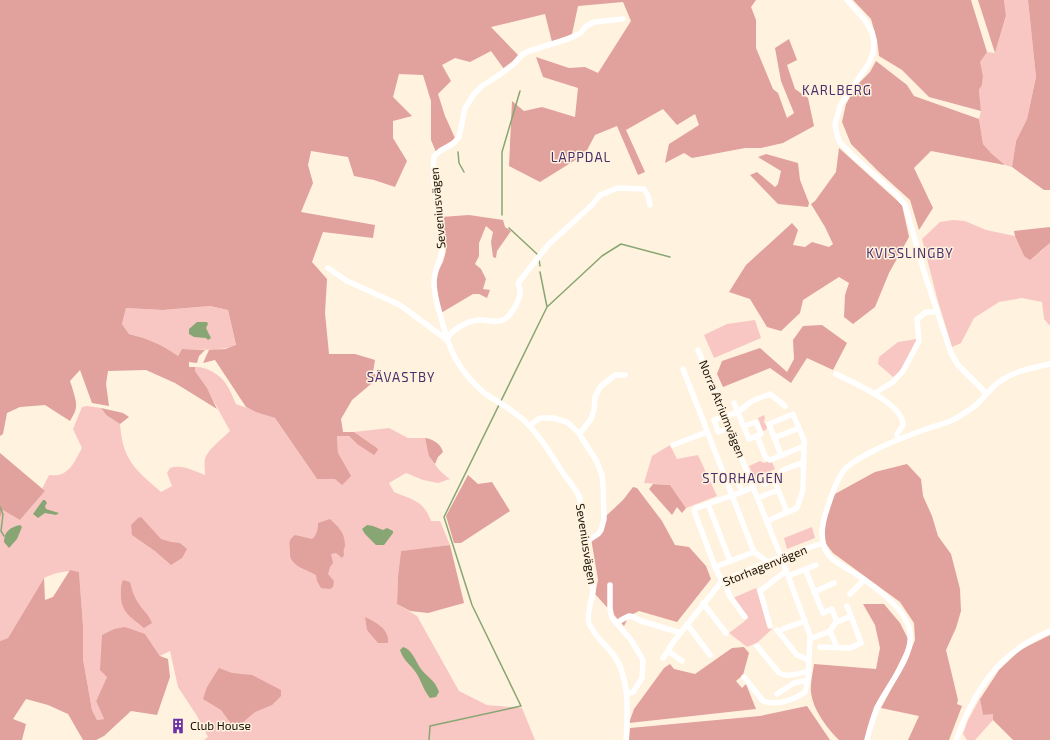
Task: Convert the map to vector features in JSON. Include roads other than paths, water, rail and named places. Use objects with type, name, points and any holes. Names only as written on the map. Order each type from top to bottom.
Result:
[{"type":"street","points":[[847,0],[866,20],[872,32],[874,42],[873,53],[869,63],[840,106],[835,125],[839,141],[852,155],[896,194],[905,205],[925,274],[951,353],[958,365],[986,393]]},
{"type":"street","name":"Seveniusvägen","points":[[623,19],[594,22],[586,27],[581,33],[529,51],[522,55],[499,75],[482,86],[474,94],[465,108],[462,130],[459,137],[454,143],[434,156],[435,180],[443,243],[442,256],[434,281],[435,295],[446,339],[452,354],[464,371],[482,391],[502,404],[529,426],[540,438],[578,494],[592,580],[593,593],[588,614],[588,621],[592,629],[614,656],[620,669],[627,694],[626,740]]},
{"type":"street","points":[[446,339],[453,331],[465,324],[480,320],[492,322],[505,319],[512,312],[520,297],[518,283],[522,276],[549,244],[592,205],[600,195],[618,188],[644,189],[648,196],[650,205]]},
{"type":"street","name":"Seveniusvägen","points":[[328,268],[347,281],[400,305],[446,339]]},
{"type":"street","points":[[875,393],[893,382],[903,371],[919,341],[917,319],[926,312],[938,312]]},
{"type":"street","name":"Norra Atriumvägen","points":[[698,350],[758,498],[810,635],[808,680]]},
{"type":"street","points":[[867,740],[878,706],[903,663],[911,639],[908,626],[901,612],[864,580],[833,560],[827,554],[823,543],[824,518],[837,482],[844,470],[866,454],[898,439],[951,420],[977,404],[986,393],[999,382],[1013,374],[1050,364]]},
{"type":"street","points":[[683,369],[754,552],[768,562]]},
{"type":"street","points":[[836,374],[881,396],[901,416],[903,424],[897,434],[898,439]]},
{"type":"street","points":[[578,432],[581,432],[586,428],[591,419],[594,410],[595,397],[600,387],[615,375],[625,375]]},
{"type":"street","points":[[704,423],[738,412],[752,400],[770,394],[785,406]]},
{"type":"street","points":[[734,404],[749,439],[771,430]]},
{"type":"street","points":[[767,521],[797,508],[803,490],[804,440],[793,414],[768,424],[781,455]]},
{"type":"street","points":[[529,426],[540,418],[553,418],[567,422],[578,432],[597,462],[602,475],[604,519],[601,530],[598,534],[586,542]]},
{"type":"street","points":[[714,420],[719,432]]},
{"type":"street","points":[[744,426],[756,422],[766,458],[770,460],[804,446]]},
{"type":"street","points":[[673,445],[730,428]]},
{"type":"street","points":[[774,438],[799,428]]},
{"type":"street","points":[[764,484],[774,480],[783,470],[804,462]]},
{"type":"street","points":[[742,492],[737,479],[748,475]]},
{"type":"street","points":[[774,480],[787,512]]},
{"type":"street","points":[[745,617],[729,595],[723,580],[715,567],[694,514],[696,508],[753,487]]},
{"type":"street","points":[[758,498],[778,490]]},
{"type":"street","points":[[708,504],[730,561]]},
{"type":"street","name":"Storhagenvägen","points":[[663,658],[703,603],[723,580],[781,557],[823,543]]},
{"type":"street","points":[[715,567],[754,552]]},
{"type":"street","points":[[770,626],[760,591],[787,573],[816,565]]},
{"type":"street","points":[[805,569],[822,613],[832,609],[837,620]]},
{"type":"street","points":[[850,594],[864,580]]},
{"type":"street","points":[[814,592],[834,583]]},
{"type":"street","points":[[610,585],[610,608],[612,618],[631,640],[643,660],[642,678],[633,692],[627,694]]},
{"type":"street","points":[[703,603],[726,633]]},
{"type":"street","points":[[820,647],[850,648],[861,643],[847,606]]},
{"type":"street","points":[[617,624],[629,616],[681,633]]},
{"type":"street","points":[[837,620],[837,622],[851,616]]},
{"type":"street","points":[[810,639],[830,631],[837,620]]},
{"type":"street","points":[[805,621],[780,629],[798,655],[809,660]]},
{"type":"street","points":[[688,624],[710,655]]},
{"type":"street","points":[[830,631],[837,647]]},
{"type":"street","points":[[957,740],[969,709],[979,689],[993,670],[1010,654],[1028,641],[1050,631]]},
{"type":"street","points":[[757,646],[782,675],[786,676],[808,671]]},
{"type":"street","points":[[668,651],[682,661]]},
{"type":"street","points":[[744,677],[763,701],[775,703],[802,697],[808,680],[794,683],[778,694]]},
{"type":"waterway","points":[[502,215],[502,152],[520,91]]},
{"type":"waterway","points":[[458,152],[459,163],[464,172]]},
{"type":"waterway","points":[[509,228],[537,254]]},
{"type":"waterway","points":[[429,740],[430,726],[521,706],[472,605],[444,517],[547,307],[602,256],[621,244],[670,257]]},
{"type":"waterway","points":[[539,259],[540,266]]},
{"type":"waterway","points":[[540,272],[547,307]]},
{"type":"waterway","points":[[0,507],[3,514],[1,531],[4,536]]},
{"type":"place","name":"Club House","points":[[178,726]]},
{"type":"district","name":"KARLBERG","points":[[837,90]]},
{"type":"district","name":"LAPPDAL","points":[[581,157]]},
{"type":"district","name":"KVISSLINGBY","points":[[910,253]]},
{"type":"district","name":"SÄVASTBY","points":[[401,377]]},
{"type":"district","name":"STORHAGEN","points":[[743,478]]}]
